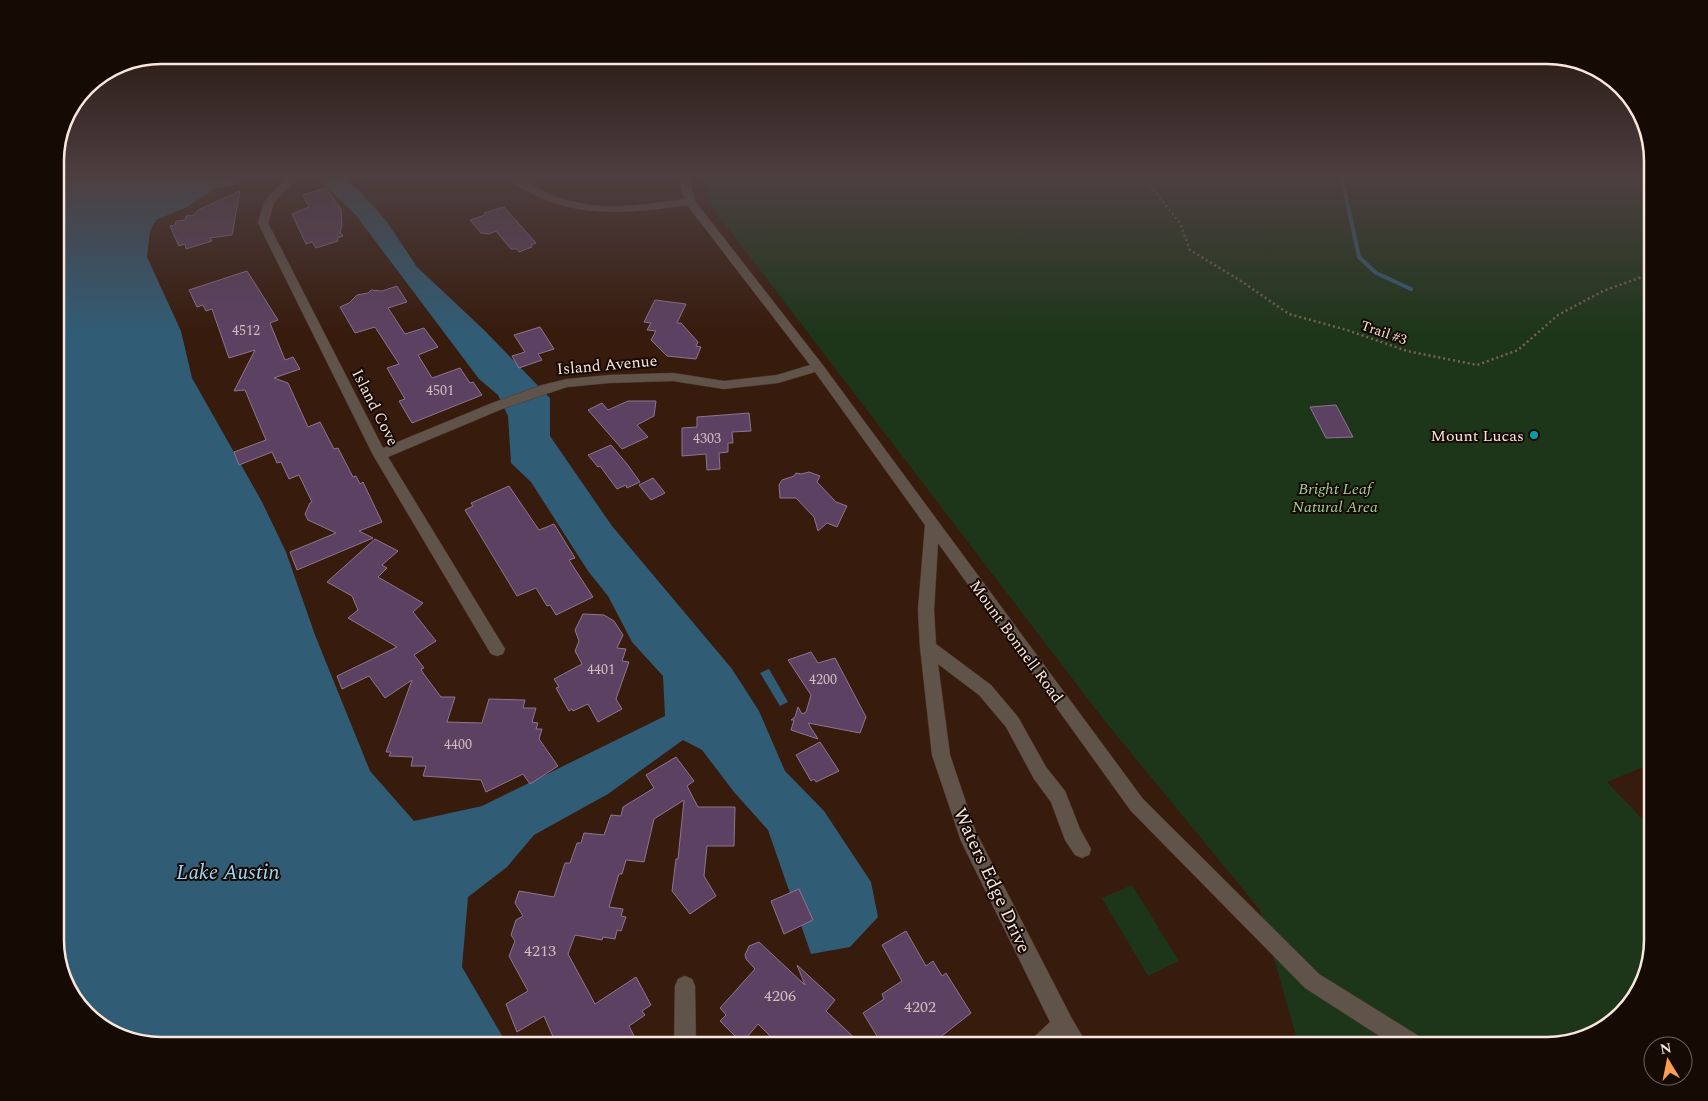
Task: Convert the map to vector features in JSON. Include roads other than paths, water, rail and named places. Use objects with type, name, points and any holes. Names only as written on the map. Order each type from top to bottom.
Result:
[{"type":"street","name":"Island Cove","points":[[266,229],[380,455],[497,649]]},
{"type":"street","name":"Mount Bonnell Road","points":[[712,229],[818,367],[1137,805],[1312,981],[1400,1037]]},
{"type":"street","name":"Island Avenue","points":[[380,455],[497,406],[547,388],[568,383],[609,379],[673,377],[724,385],[784,377],[818,367]]},
{"type":"street","name":"Waters Edge Drive","points":[[932,525],[926,610],[928,647],[941,754],[968,835],[1062,1025],[1071,1037]]},
{"type":"street","points":[[928,647],[985,690],[1012,722],[1040,773],[1059,796],[1072,834],[1082,848]]},
{"type":"street","points":[[685,986],[685,1037]]},
{"type":"street","points":[[1051,1037],[1062,1025]]},
{"type":"water","name":"Lake Austin","points":[[64,229],[151,229],[147,257],[181,331],[192,378],[262,502],[286,552],[315,635],[370,771],[414,821],[482,806],[665,716],[663,676],[632,642],[608,596],[588,571],[531,482],[511,463],[508,416],[498,395],[479,379],[367,229],[392,229],[417,267],[483,329],[550,398],[550,436],[612,526],[732,669],[759,711],[785,771],[824,811],[871,882],[878,917],[850,947],[811,954],[768,830],[734,792],[702,750],[683,740],[608,794],[534,835],[507,867],[468,897],[462,967],[503,1037],[148,1036],[130,1032],[107,1021],[88,1004],[77,989],[69,971],[64,946]]},
{"type":"water","points":[[769,669],[788,702],[780,706],[760,673]]},
{"type":"waterway","points":[[1353,229],[1359,257],[1376,273],[1411,289]]},
{"type":"place","name":"Mount Lucas","points":[[1534,435]]},
{"type":"park label","name":"Bright Leaf Natural Area","points":[[1335,497]]}]
